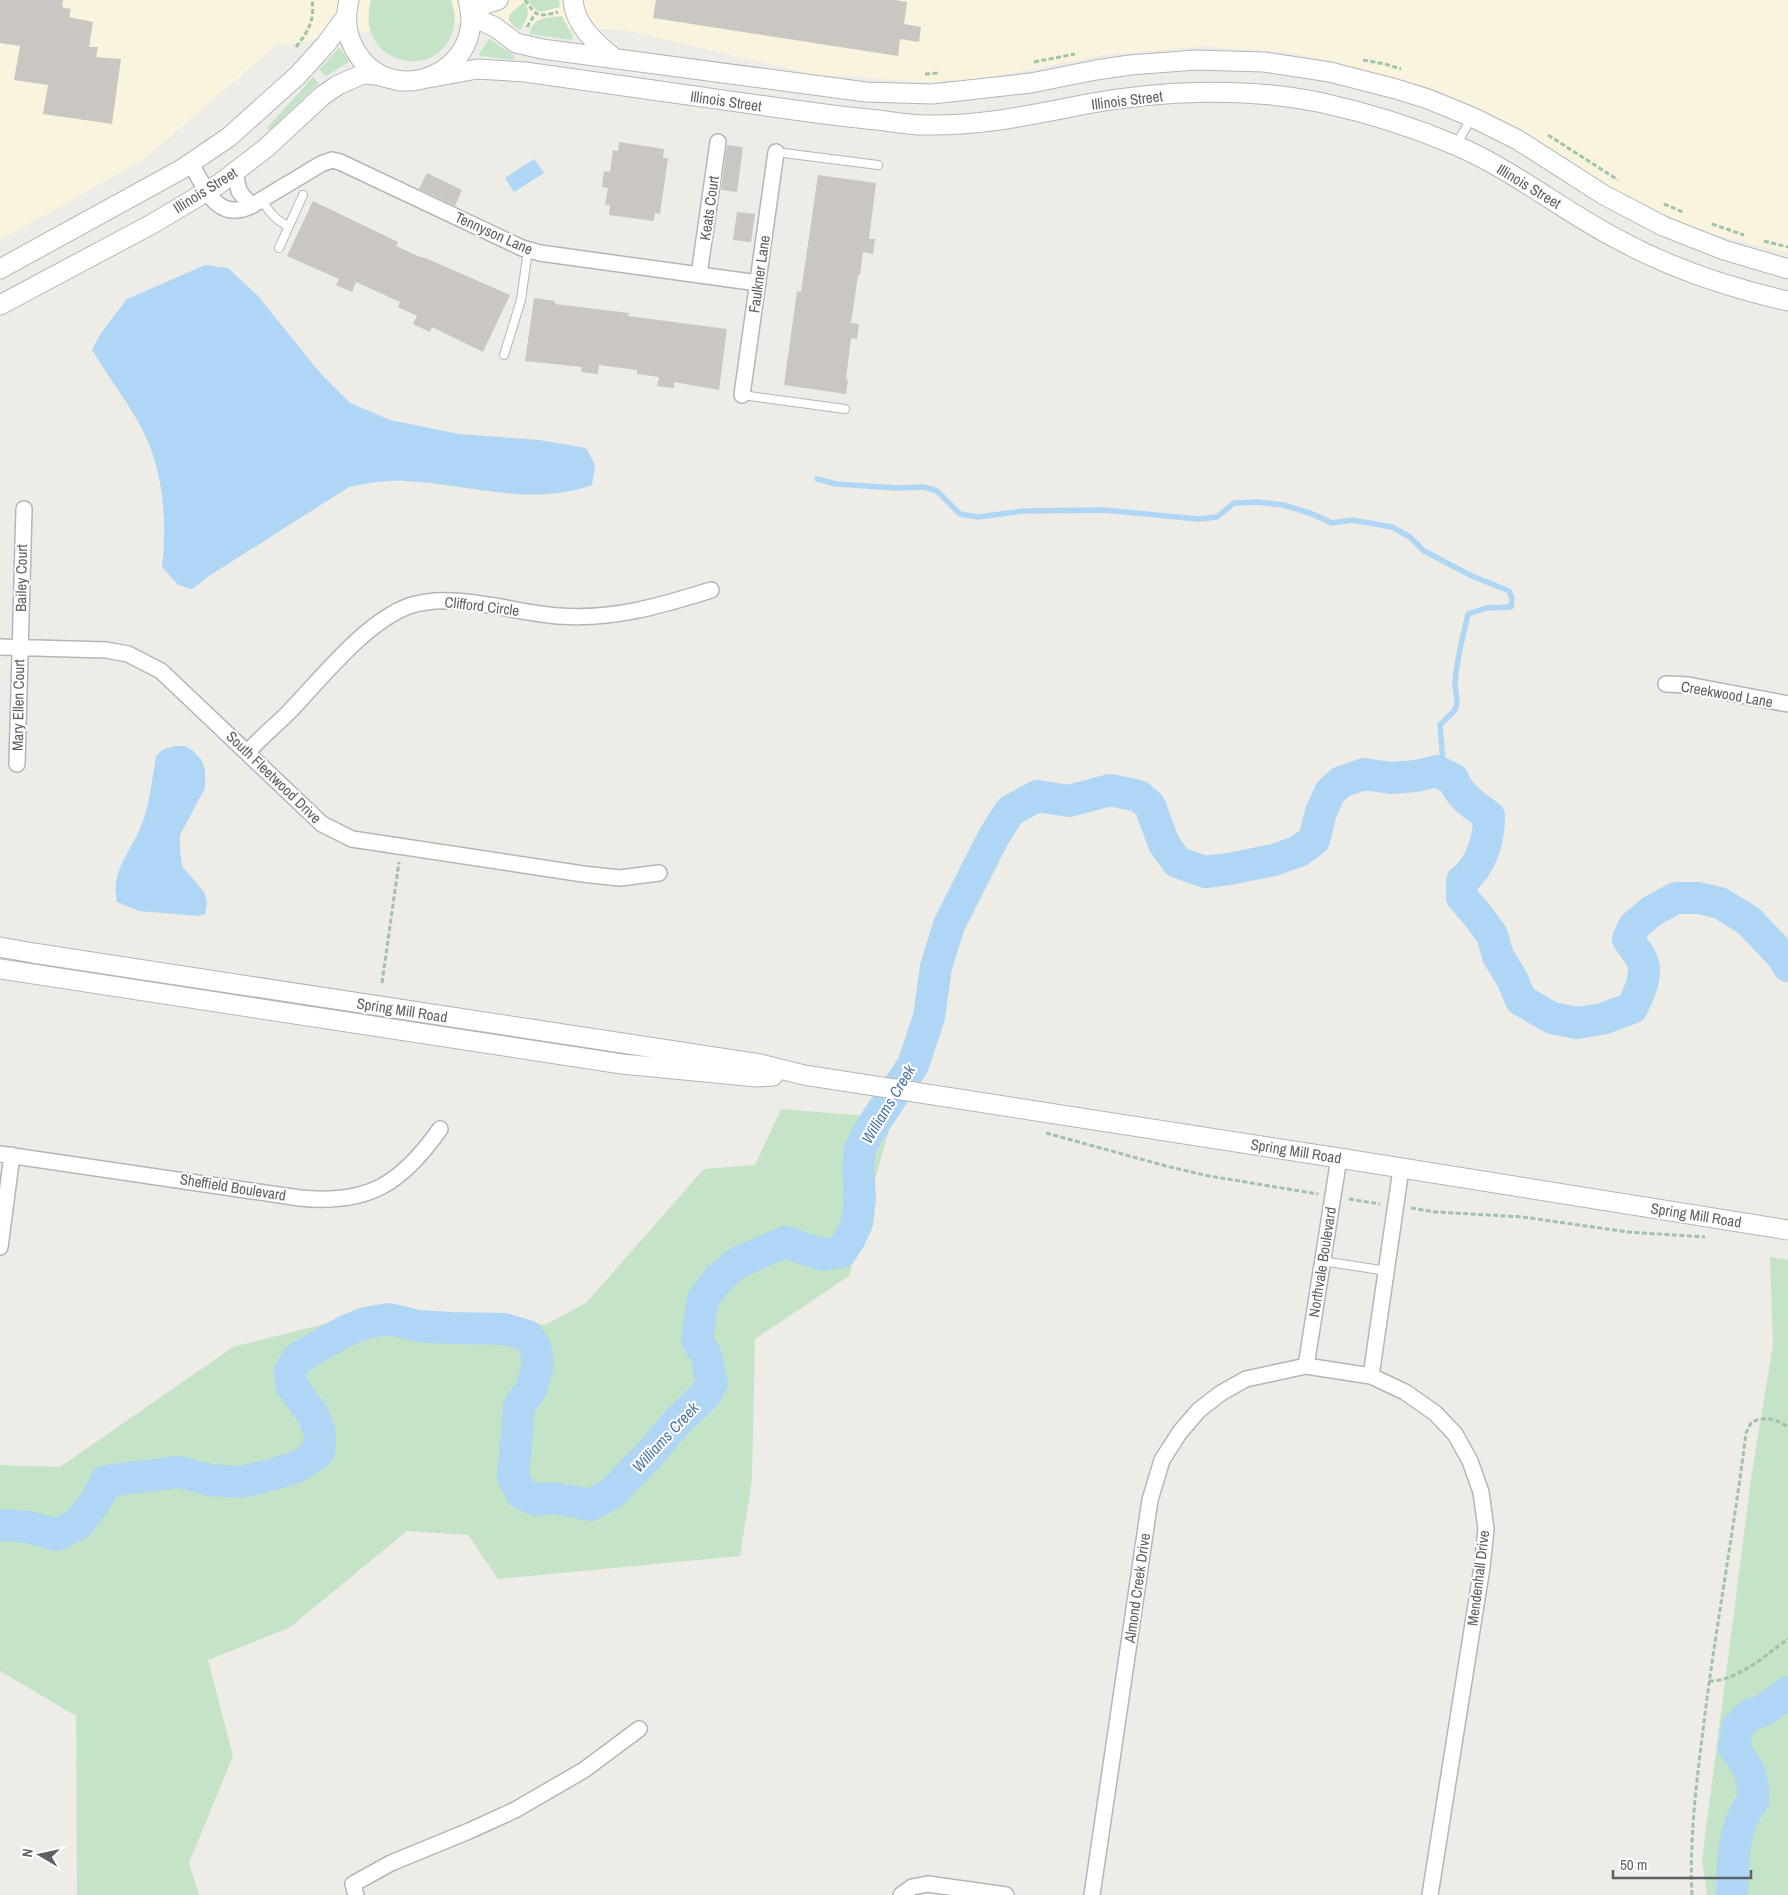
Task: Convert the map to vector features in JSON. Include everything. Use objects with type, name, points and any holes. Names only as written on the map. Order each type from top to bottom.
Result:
[{"type":"street","points":[[428,78],[452,64],[461,53],[467,40],[470,8],[498,0]]},
{"type":"street","points":[[567,5],[586,32],[615,59]]},
{"type":"street","points":[[345,7],[351,42],[365,64],[376,72],[400,81]]},
{"type":"street","name":"Illinois Street","points":[[0,269],[191,164],[229,137],[274,98],[326,44],[345,7]]},
{"type":"street","name":"Illinois Street","points":[[470,8],[516,43],[532,48],[850,90],[932,94],[1031,83],[1130,65],[1196,60],[1264,62],[1314,69],[1363,79],[1428,99],[1472,117],[1526,145],[1604,194],[1663,226],[1724,250],[1788,269]]},
{"type":"street","name":"Illinois Street","points":[[0,305],[152,224],[207,191],[266,148],[322,96],[338,85],[363,74],[400,81],[414,81],[477,69],[525,72],[822,114],[923,125],[990,122],[1024,118],[1089,104],[1155,94],[1254,94],[1320,103],[1384,118],[1456,145],[1506,171],[1621,242],[1681,270],[1745,291],[1788,301]]},
{"type":"street","name":"Keats Court","points":[[699,275],[718,142]]},
{"type":"street","name":"Faulkner Lane","points":[[742,396],[776,152]]},
{"type":"street","name":"Tennyson Lane","points":[[191,164],[217,204],[232,211],[242,211],[321,164],[332,160],[340,162],[528,250],[592,261],[758,283]]},
{"type":"street","points":[[235,172],[239,191],[256,203]]},
{"type":"street","name":"Bailey Court","points":[[19,647],[24,509]]},
{"type":"street","name":"Clifford Circle","points":[[248,752],[255,743],[275,727],[365,633],[389,616],[410,606],[434,601],[457,601],[559,616],[606,617],[661,605],[711,590]]},
{"type":"street","name":"South Fleetwood Drive","points":[[0,647],[106,650],[128,654],[161,671],[322,824],[352,839],[583,874],[620,878],[659,873]]},
{"type":"street","name":"Mary Ellen Court","points":[[17,764],[19,647]]},
{"type":"street","name":"Creekwood Lane","points":[[1666,684],[1688,686],[1788,704]]},
{"type":"street","name":"Spring Mill Road","points":[[0,947],[33,954],[760,1064],[804,1075],[1788,1230]]},
{"type":"street","name":"Spring Mill Road","points":[[0,969],[622,1064],[757,1076],[804,1075]]},
{"type":"street","name":"Sheffield Boulevard","points":[[6,1154],[300,1198],[342,1200],[364,1194],[389,1182],[412,1165],[440,1129]]},
{"type":"street","points":[[0,1246],[6,1154]]},
{"type":"street","name":"Northvale Boulevard","points":[[1306,1366],[1339,1158]]},
{"type":"street","points":[[1370,1376],[1401,1169]]},
{"type":"street","name":"Mendenhall Drive","points":[[1306,1366],[1370,1376],[1405,1392],[1435,1413],[1455,1434],[1470,1461],[1481,1492],[1486,1529],[1482,1568],[1430,1895]]},
{"type":"street","name":"Almond Creek Drive","points":[[1092,1895],[1150,1500],[1162,1460],[1180,1432],[1199,1410],[1221,1393],[1246,1379],[1306,1366]]},
{"type":"street","points":[[354,1890],[391,1863],[469,1831],[523,1806],[584,1770],[638,1728]]},
{"type":"street","points":[[900,1895],[912,1887],[928,1884],[1006,1895]]},
{"type":"lane","points":[[1456,145],[1472,117]]},
{"type":"lane","points":[[776,152],[878,165]]},
{"type":"lane","points":[[279,248],[303,195]]},
{"type":"lane","points":[[256,203],[281,223],[288,226]]},
{"type":"lane","points":[[504,355],[521,300],[528,250]]},
{"type":"lane","points":[[742,396],[845,409]]},
{"type":"lane","points":[[1322,1261],[1387,1271]]},
{"type":"path","points":[[292,52],[308,32],[312,22],[312,0]]},
{"type":"path","points":[[525,0],[535,14],[542,16],[567,5]]},
{"type":"path","points":[[525,32],[535,14]]},
{"type":"path","points":[[382,983],[402,847]]},
{"type":"path","points":[[1692,1895],[1691,1857],[1694,1814],[1709,1681],[1748,1427],[1755,1420],[1767,1418],[1781,1422],[1788,1427]]},
{"type":"path","points":[[1709,1681],[1726,1680],[1788,1639]]},
{"type":"shaded area","points":[[0,0],[1788,0],[1788,253],[1703,232],[1620,193],[1499,118],[1429,87],[1295,53],[1205,46],[1102,55],[985,78],[929,82],[812,74],[625,30],[427,21],[275,46],[143,160],[0,240]]},
{"type":"green space","points":[[371,0],[451,0],[455,15],[453,30],[444,47],[431,57],[416,61],[400,59],[385,52],[374,39],[369,22]]},
{"type":"green space","points":[[527,0],[559,0],[560,7],[540,12]]},
{"type":"green space","points":[[524,2],[528,13],[520,30],[510,22],[509,16]]},
{"type":"green space","points":[[562,16],[573,37],[572,40],[530,34],[533,25],[541,19]]},
{"type":"green space","points":[[489,39],[514,55],[513,60],[480,56],[479,54]]},
{"type":"green space","points":[[339,48],[349,62],[326,76],[319,70]]},
{"type":"green space","points":[[313,77],[319,83],[269,130],[267,128]]},
{"type":"green space","points":[[781,1109],[892,1118],[849,1276],[755,1339],[752,1480],[740,1556],[498,1579],[468,1535],[407,1531],[289,1628],[208,1660],[233,1756],[189,1863],[199,1895],[77,1895],[76,1716],[0,1671],[0,1465],[60,1467],[233,1347],[388,1308],[545,1325],[586,1303],[704,1169],[755,1165]]},
{"type":"green space","points":[[1770,1257],[1788,1260],[1788,1895],[1707,1895],[1702,1860],[1752,1472],[1773,1345]]},
{"type":"water","points":[[534,159],[544,173],[514,192],[505,178]]},
{"type":"water","points":[[205,265],[228,268],[258,296],[321,374],[350,403],[390,420],[459,434],[539,440],[586,448],[595,465],[592,485],[546,494],[499,492],[406,481],[377,482],[349,487],[209,576],[192,589],[178,585],[162,567],[164,517],[160,483],[151,450],[133,413],[92,350],[101,333],[127,299]]},
{"type":"water","points":[[185,746],[192,750],[201,759],[205,769],[205,788],[180,835],[182,866],[204,892],[207,902],[205,914],[199,916],[139,911],[117,902],[116,881],[144,818],[149,801],[156,757],[167,748]]},
{"type":"building","points":[[0,0],[63,0],[62,7],[71,9],[69,17],[93,22],[89,47],[98,47],[96,57],[121,59],[112,124],[43,114],[48,85],[14,80],[20,46],[0,43]]},
{"type":"building","points":[[656,0],[895,0],[907,2],[904,24],[921,27],[919,42],[900,39],[898,56],[653,18]]},
{"type":"building","points":[[619,142],[664,149],[663,158],[668,158],[660,214],[655,213],[654,221],[609,215],[610,205],[605,205],[608,188],[602,187],[604,171],[610,172],[613,150],[618,151]]},
{"type":"building","points":[[727,145],[743,147],[737,192],[721,190]]},
{"type":"building","points":[[427,173],[462,190],[455,206],[419,189]]},
{"type":"building","points":[[818,175],[876,183],[869,239],[875,239],[873,254],[863,252],[860,275],[858,275],[851,323],[859,324],[857,339],[851,338],[846,394],[784,385],[797,291],[801,292]]},
{"type":"building","points":[[313,201],[398,242],[396,246],[510,295],[483,352],[432,327],[430,332],[413,324],[417,316],[398,307],[400,302],[356,282],[352,292],[336,285],[339,279],[287,256]]},
{"type":"building","points":[[737,212],[755,214],[751,242],[733,240]]},
{"type":"building","points":[[534,298],[555,301],[555,304],[629,313],[628,316],[727,329],[719,390],[674,382],[674,388],[657,386],[659,377],[637,374],[637,370],[599,365],[598,374],[581,372],[582,367],[525,361]]},
{"type":"waterway","points":[[817,479],[836,484],[896,488],[924,487],[937,491],[960,514],[978,517],[1023,511],[1104,510],[1198,519],[1217,517],[1234,503],[1259,502],[1283,505],[1310,513],[1332,523],[1352,520],[1392,527],[1410,537],[1424,551],[1472,576],[1509,591],[1512,598],[1511,607],[1486,608],[1468,614],[1455,684],[1457,705],[1454,711],[1440,725],[1444,775]]},
{"type":"waterway","name":"Williams Creek","points":[[0,1525],[28,1527],[56,1535],[79,1523],[95,1502],[106,1481],[179,1472],[210,1480],[241,1482],[299,1466],[319,1452],[320,1433],[313,1415],[291,1385],[290,1371],[298,1358],[346,1331],[365,1323],[389,1319],[418,1326],[504,1329],[528,1336],[535,1347],[538,1364],[532,1388],[519,1406],[513,1477],[521,1493],[536,1500],[553,1498],[591,1505],[612,1493],[650,1454],[677,1422],[706,1394],[712,1382],[706,1356],[697,1339],[703,1299],[720,1277],[739,1262],[785,1242],[823,1255],[841,1252],[849,1240],[857,1223],[860,1198],[858,1169],[860,1148],[913,1065],[929,1017],[936,967],[949,925],[993,838],[1010,811],[1037,796],[1069,801],[1110,790],[1139,796],[1150,806],[1164,844],[1177,862],[1205,872],[1274,860],[1299,851],[1314,840],[1321,812],[1330,792],[1341,782],[1364,774],[1391,778],[1416,776],[1437,771],[1453,779],[1463,796],[1489,816],[1483,852],[1469,875],[1462,881],[1462,897],[1492,935],[1498,956],[1512,979],[1521,1000],[1552,1018],[1577,1023],[1602,1019],[1632,1008],[1641,986],[1644,969],[1640,957],[1628,939],[1634,926],[1652,911],[1676,898],[1699,898],[1720,903],[1749,921],[1783,957],[1788,966]]},
{"type":"waterway","name":"Williams Creek","points":[[1732,1895],[1735,1844],[1741,1821],[1754,1799],[1749,1772],[1734,1748],[1737,1728],[1748,1716],[1764,1710],[1788,1692]]}]
